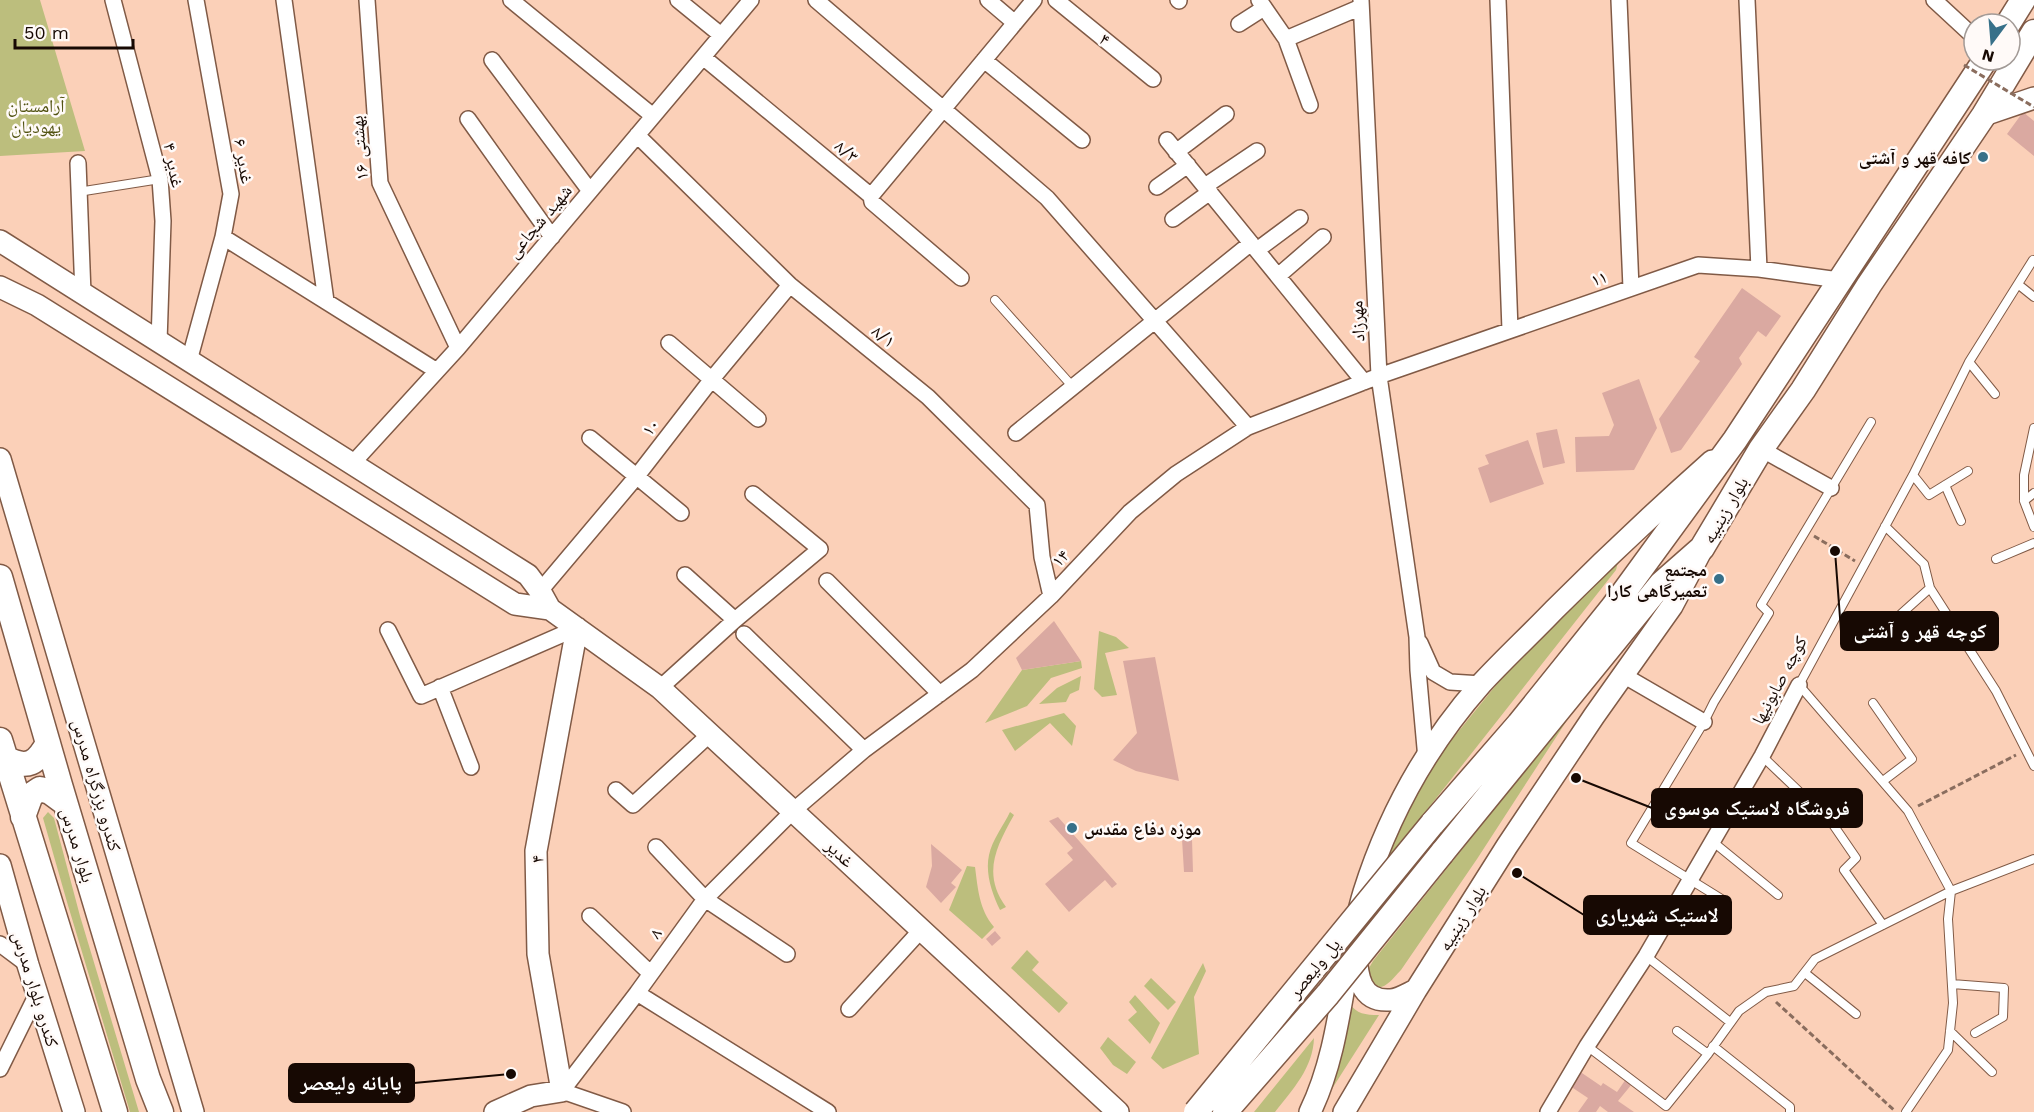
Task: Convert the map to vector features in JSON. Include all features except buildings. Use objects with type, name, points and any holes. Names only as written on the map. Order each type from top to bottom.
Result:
[{"type":"main road","name":"بلوار زینبیه","points":[[1702,548],[1761,449],[1803,390],[1869,285],[1984,115],[2034,32]]},
{"type":"main road","name":"بلوار زینبیه","points":[[1735,440],[1969,72]]},
{"type":"main road","name":"پل ولیعصر","points":[[1196,1112],[1613,607],[1735,440]]},
{"type":"main road","name":"پل ولیعصر","points":[[1225,1112],[1328,994],[1661,584],[1702,548]]},
{"type":"main road","name":"بلوار مدرس","points":[[0,578],[148,1079],[161,1112]]},
{"type":"main road","points":[[3,749],[22,765],[32,763],[42,754],[48,743]]},
{"type":"main road","points":[[3,749],[22,817],[115,1112]]},
{"type":"main road","points":[[22,817],[31,795],[40,789],[50,792],[65,803]]},
{"type":"street","name":"غدیر ۴","points":[[112,0],[160,179],[163,221],[159,342]]},
{"type":"street","name":"غدیر ۶","points":[[189,361],[223,237],[231,194],[196,0]]},
{"type":"street","points":[[284,0],[326,301]]},
{"type":"street","name":"۱۶ بهشتی","points":[[367,0],[380,183],[458,348]]},
{"type":"street","points":[[511,0],[653,116]]},
{"type":"street","points":[[678,0],[722,35]]},
{"type":"street","name":"شهید شجاعی","points":[[352,464],[458,348],[751,0]]},
{"type":"street","points":[[816,0],[1047,198],[1248,427]]},
{"type":"street","points":[[988,0],[1015,23]]},
{"type":"street","points":[[871,196],[1034,0]]},
{"type":"street","name":"۴","points":[[1056,0],[1153,79]]},
{"type":"street","points":[[1498,0],[1510,330]]},
{"type":"street","points":[[1619,0],[1631,288]]},
{"type":"street","points":[[1747,0],[1759,269]]},
{"type":"street","points":[[1934,0],[1962,26]]},
{"type":"street","points":[[1239,24],[1262,4],[1286,39],[1310,105]]},
{"type":"street","points":[[1286,39],[1361,4]]},
{"type":"street","name":"مهرزاد","points":[[1361,4],[1379,376],[1417,637]]},
{"type":"street","name":"۸/۳","points":[[703,57],[871,196],[872,202],[961,278]]},
{"type":"street","points":[[492,60],[590,191]]},
{"type":"street","points":[[984,60],[1082,140]]},
{"type":"street","points":[[1984,115],[2034,98]]},
{"type":"street","points":[[1226,114],[1172,146],[1364,382]]},
{"type":"street","points":[[468,119],[552,237]]},
{"type":"street","name":"۸/۱","points":[[637,135],[790,285],[928,397],[1036,505],[1042,556],[1051,596]]},
{"type":"street","points":[[1173,219],[1207,189],[1257,151]]},
{"type":"street","points":[[78,163],[83,294]]},
{"type":"street","points":[[1156,187],[1188,165]]},
{"type":"street","points":[[1016,433],[1154,321],[1254,247],[1300,218]]},
{"type":"street","points":[[223,237],[437,371]]},
{"type":"street","points":[[1278,276],[1323,237]]},
{"type":"street","name":"غدیر","points":[[0,241],[528,575],[545,600],[577,628],[660,687],[1118,1112]]},
{"type":"street","name":"۱۱","points":[[1379,376],[1698,265],[1759,269],[1839,280]]},
{"type":"street","points":[[37,305],[32,293],[35,282],[55,276]]},
{"type":"street","name":"۱۰","points":[[545,600],[712,379],[790,285]]},
{"type":"street","points":[[0,287],[37,305],[515,604],[545,600]]},
{"type":"street","points":[[669,343],[758,419]]},
{"type":"street","name":"۱۴","points":[[794,810],[864,750],[972,670],[1051,596],[1130,512],[1176,474],[1248,427],[1379,376]]},
{"type":"street","points":[[590,438],[681,513]]},
{"type":"street","name":"بلوار زینبیه","points":[[1310,1111],[1324,1077],[1364,893],[1389,827],[1405,793],[1426,759],[1452,720],[1482,684],[1658,508],[1735,440]]},
{"type":"street","points":[[1761,449],[1832,488]]},
{"type":"street","name":"کندرو بزرگراه مدرس","points":[[0,459],[193,1112]]},
{"type":"street","points":[[660,687],[820,549],[753,494]]},
{"type":"street","name":"بلوار زینبیه","points":[[1344,1112],[1416,990],[1507,846],[1672,606],[1702,548]]},
{"type":"street","points":[[685,575],[735,620]]},
{"type":"street","points":[[827,581],[940,694]]},
{"type":"street","points":[[388,630],[421,696],[577,628]]},
{"type":"street","name":"۴","points":[[562,1091],[538,954],[536,851],[577,628]]},
{"type":"street","points":[[744,634],[864,750]]},
{"type":"street","points":[[1417,637],[1433,672],[1450,682],[1482,684]]},
{"type":"street","points":[[1417,637],[1426,759]]},
{"type":"street","points":[[1623,675],[1704,722]]},
{"type":"street","name":"کوچه صابونیها","points":[[1548,1112],[1587,1046],[1646,956],[1762,756],[1798,685]]},
{"type":"street","points":[[440,687],[471,767]]},
{"type":"street","points":[[616,790],[633,805],[710,734]]},
{"type":"street","name":"۸","points":[[562,1091],[705,899],[794,810]]},
{"type":"street","points":[[656,847],[705,899],[787,954]]},
{"type":"street","name":"کندرو بلوار مدرس","points":[[0,864],[28,965],[74,1112]]},
{"type":"street","points":[[590,916],[650,973]]},
{"type":"street","points":[[849,1009],[922,929]]},
{"type":"street","points":[[1354,932],[1357,975],[1365,991],[1375,997],[1390,1000],[1416,990]]},
{"type":"street","points":[[0,944],[28,965]]},
{"type":"street","points":[[637,993],[828,1112]]},
{"type":"street","points":[[0,1068],[4,1052],[37,994]]},
{"type":"street","points":[[495,1112],[531,1096],[562,1091],[623,1112]]},
{"type":"lane","points":[[78,192],[160,179]]},
{"type":"lane","name":"کوچه صابونیها","points":[[1798,685],[1913,475],[1969,362],[2033,260]]},
{"type":"lane","points":[[2019,285],[2034,297]]},
{"type":"lane","points":[[995,300],[1073,387]]},
{"type":"lane","points":[[1969,362],[1995,394]]},
{"type":"lane","points":[[1723,900],[1631,843],[1769,613],[1761,605],[1871,422]]},
{"type":"lane","points":[[2034,428],[2024,475],[2024,501],[2034,527]]},
{"type":"lane","points":[[1913,475],[1929,495],[1968,471]]},
{"type":"lane","points":[[1945,485],[1961,521]]},
{"type":"lane","points":[[2024,501],[2034,494]]},
{"type":"lane","points":[[1886,526],[1924,564],[1930,588],[1996,691],[2034,766]]},
{"type":"lane","points":[[1996,559],[2034,543]]},
{"type":"lane","points":[[1901,614],[1930,588]]},
{"type":"lane","points":[[1798,685],[1908,810],[1951,891],[1948,919],[1953,1003],[1948,1050],[1906,1112]]},
{"type":"lane","points":[[1873,703],[1912,759],[1883,781]]},
{"type":"lane","points":[[1762,756],[1832,823],[1856,858],[1844,870],[1883,925]]},
{"type":"lane","points":[[1712,841],[1778,895]]},
{"type":"lane","points":[[1587,1046],[1666,1106],[1739,1011],[1766,992],[1794,986],[1815,959],[1951,891],[2034,859]]},
{"type":"lane","points":[[1646,956],[1730,1022]]},
{"type":"lane","points":[[1805,973],[1856,1014]]},
{"type":"lane","points":[[1952,984],[2004,987],[2003,1017],[1975,1033]]},
{"type":"lane","points":[[1677,1031],[1708,1054]]},
{"type":"lane","points":[[1950,1031],[1992,1072]]},
{"type":"lane","points":[[1713,1046],[1790,1107],[1790,1112]]},
{"type":"path","points":[[1987,72],[2034,107]]},
{"type":"path","points":[[1805,531],[1863,566]]},
{"type":"path","points":[[1908,810],[2026,750]]},
{"type":"path","points":[[1766,992],[1895,1112]]},
{"type":"green space","name":"آرامستان یهودیان","points":[[0,0],[40,0],[85,151],[0,156]]},
{"type":"green space","points":[[1618,562],[1616,570],[1382,867],[1398,824],[1432,764],[1501,679]]},
{"type":"green space","points":[[1099,631],[1116,637],[1129,648],[1105,653],[1117,695],[1102,697],[1094,689]]},
{"type":"green space","points":[[1081,661],[1082,668],[1051,678],[1027,706],[985,723],[1022,670]]},
{"type":"green space","points":[[1081,676],[1079,690],[1070,694],[1066,702],[1039,704],[1057,688]]},
{"type":"green space","points":[[1575,708],[1477,859],[1401,970],[1387,984],[1375,986],[1365,975],[1373,961]]},
{"type":"green space","points":[[1064,713],[1076,726],[1072,746],[1050,723],[1015,751],[1002,730]]},
{"type":"green space","points":[[48,812],[54,818],[80,916],[139,1112],[130,1112],[43,818]]},
{"type":"green space","points":[[1010,812],[1014,815],[997,849],[994,861],[995,883],[1006,907],[1000,910],[990,883],[988,862],[993,844]]},
{"type":"green space","points":[[967,866],[975,867],[982,906],[994,927],[982,939],[949,910]]},
{"type":"green space","points":[[1027,950],[1039,962],[1032,970],[1068,1003],[1059,1013],[1011,968]]},
{"type":"green space","points":[[1203,963],[1206,971],[1194,997],[1199,1054],[1163,1069],[1151,1058]]},
{"type":"green space","points":[[1151,978],[1176,1002],[1168,1010],[1144,986]]},
{"type":"green space","points":[[1135,995],[1160,1023],[1150,1044],[1128,1020],[1137,1012],[1129,1002]]},
{"type":"green space","points":[[1349,1003],[1355,1010],[1362,1013],[1379,1015],[1321,1106]]},
{"type":"green space","points":[[1108,1037],[1136,1062],[1127,1074],[1113,1065],[1100,1048]]},
{"type":"green space","points":[[1314,1038],[1306,1069],[1275,1112],[1254,1112]]},
{"type":"place","name":"کافه قهر و آشتی","points":[[1983,157]]},
{"type":"place","name":"کوچه قهر و آشتی","points":[[1835,551]]},
{"type":"place","name":"مجتمع تعمیرگاهی کارا","points":[[1719,579]]},
{"type":"place","name":"فروشگاه لاستیک موسوی","points":[[1576,778]]},
{"type":"place","name":"موزه دفاع مقدس","points":[[1072,828]]},
{"type":"place","name":"لاستیک شهریاری","points":[[1517,873]]},
{"type":"place","name":"پایانه ولیعصر","points":[[511,1074]]}]
